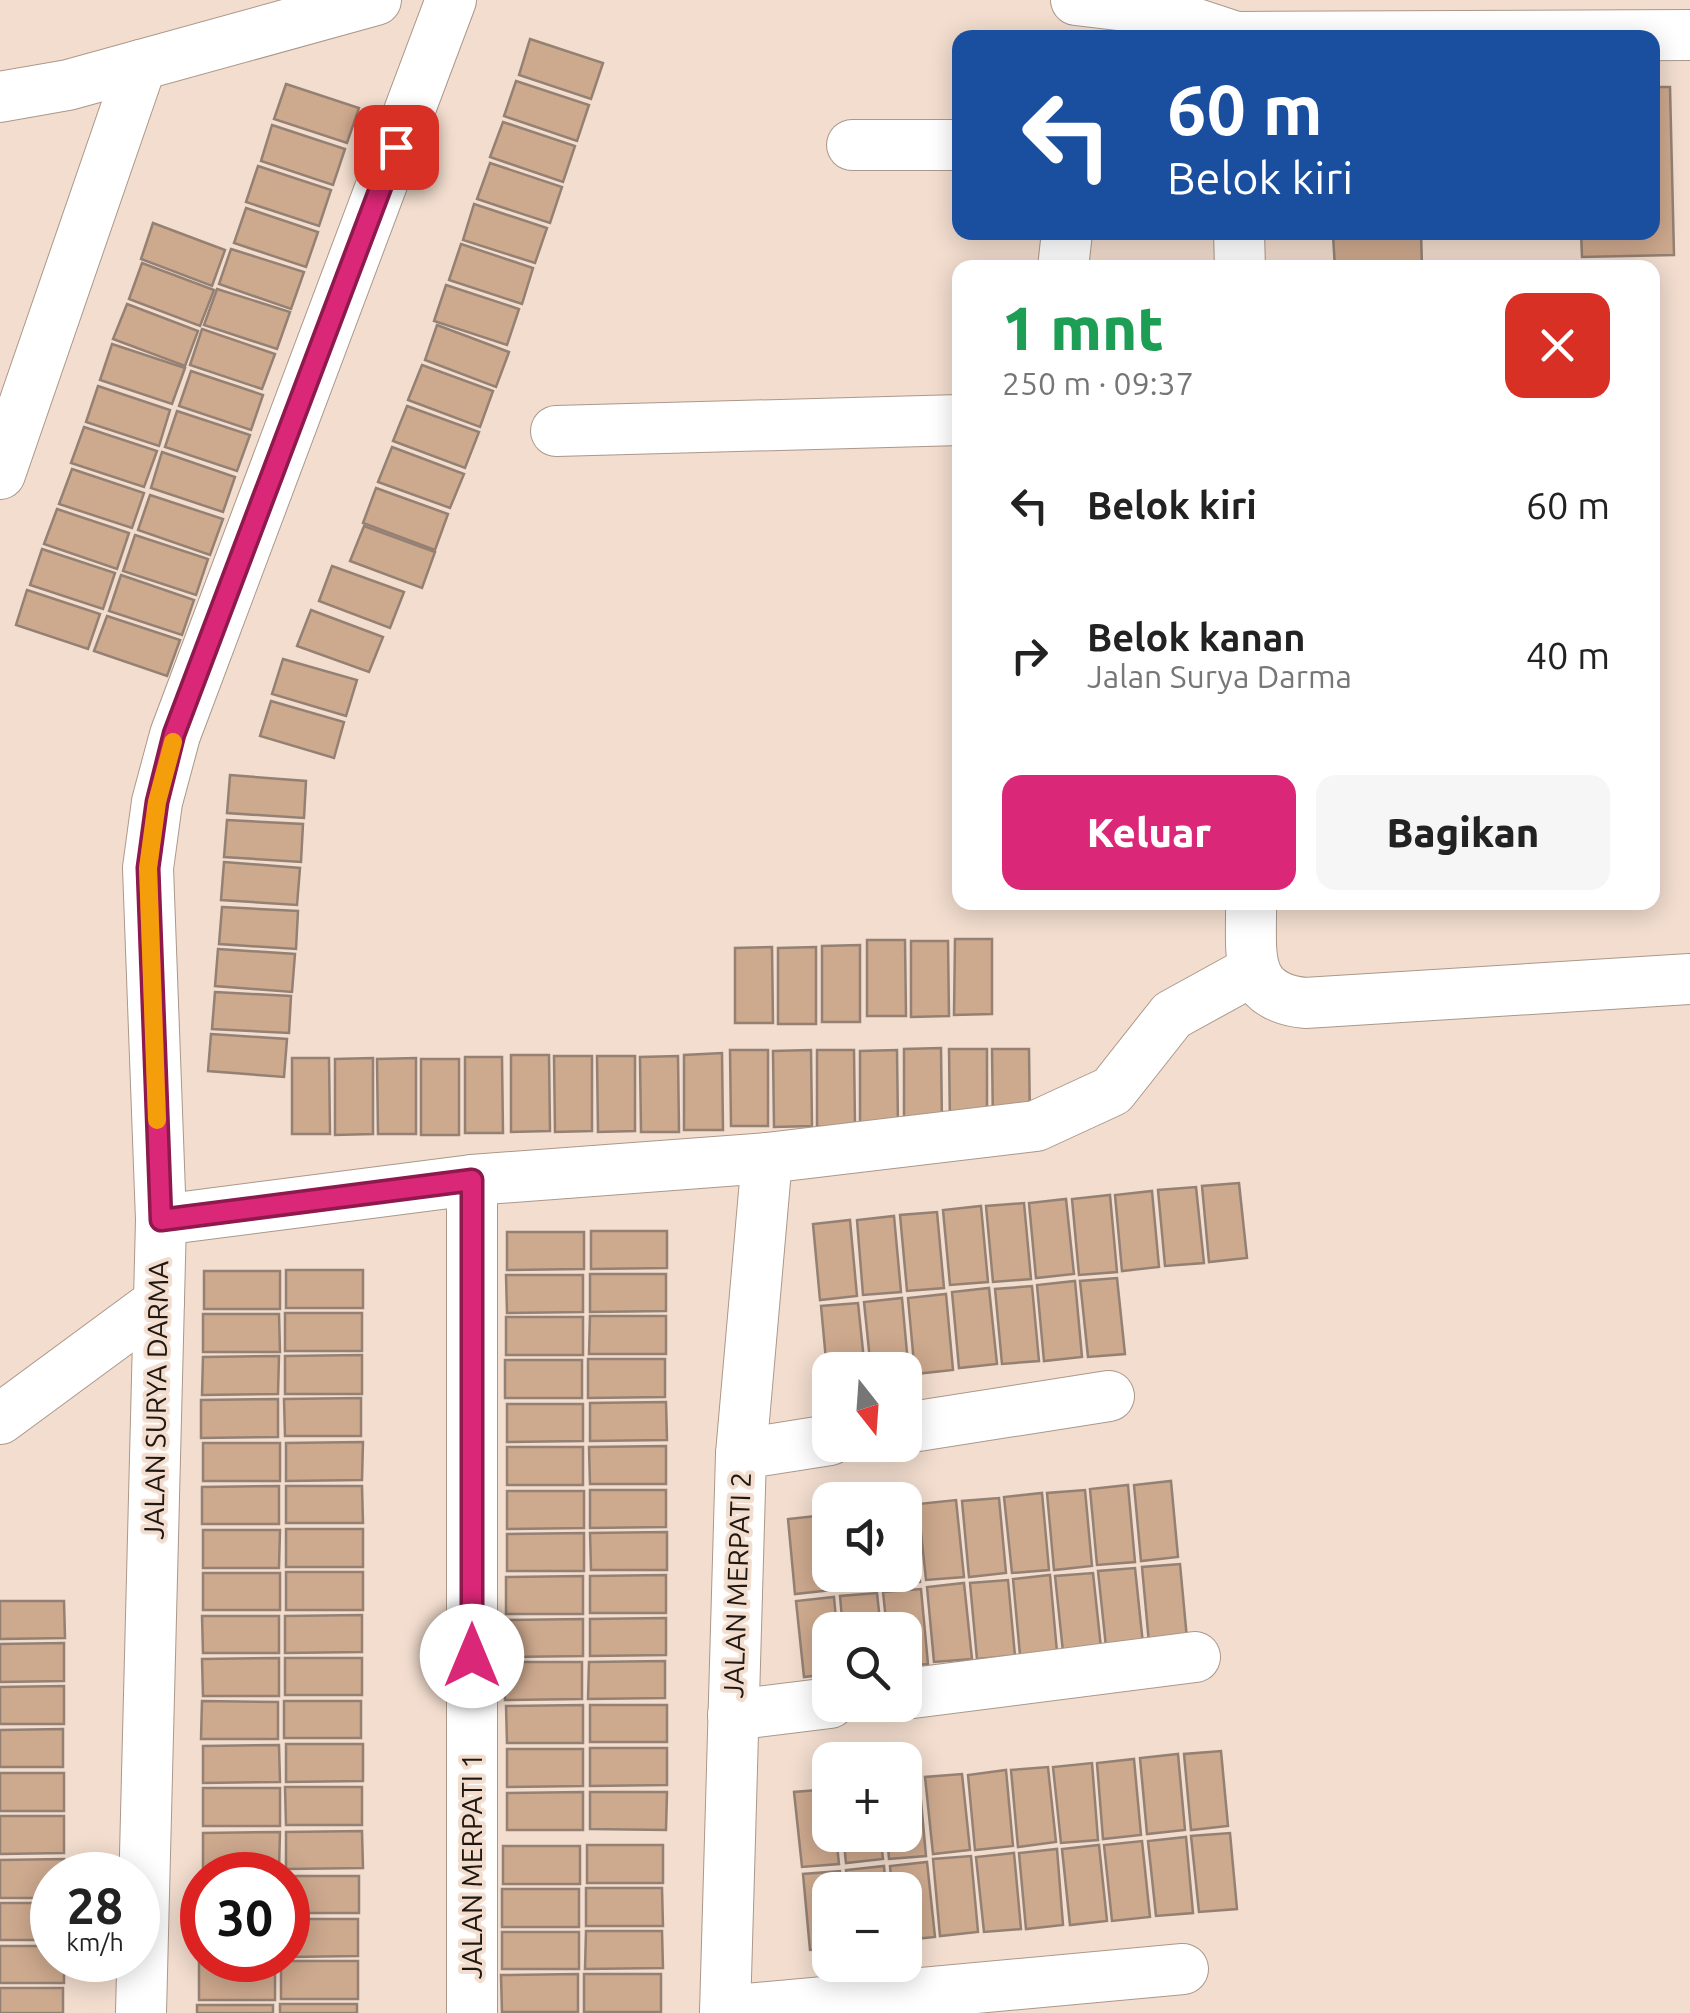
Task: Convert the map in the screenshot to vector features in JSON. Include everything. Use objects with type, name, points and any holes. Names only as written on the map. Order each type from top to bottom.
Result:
[{"type":"street","points":[[0,97],[68,85],[141,65],[229,20],[376,0]]},
{"type":"street","name":"JALAN SURYA DARMA","points":[[140,2013],[161,1220],[148,868],[157,802],[174,734],[451,0]]},
{"type":"street","points":[[1078,30],[1077,0],[1150,4],[1218,30]]},
{"type":"street","points":[[1232,0],[1235,30]]},
{"type":"street","points":[[1660,35],[1690,35]]},
{"type":"street","points":[[0,474],[141,65]]},
{"type":"street","points":[[852,145],[952,145]]},
{"type":"street","points":[[556,432],[952,420]]},
{"type":"street","points":[[1251,910],[1252,971],[1270,993],[1304,1003],[1690,979]]},
{"type":"street","points":[[161,1220],[472,1180],[767,1158],[1036,1126],[1112,1091],[1172,1016],[1252,971]]},
{"type":"street","name":"JALAN MERPATI 2","points":[[725,2012],[741,1454],[767,1158]]},
{"type":"street","name":"JALAN MERPATI 1","points":[[472,1180],[472,2013]]},
{"type":"street","points":[[0,1420],[159,1302]]},
{"type":"street","points":[[922,1425],[1109,1396]]},
{"type":"street","points":[[741,1454],[812,1443]]},
{"type":"street","points":[[922,1692],[1195,1658]]},
{"type":"street","points":[[733,1715],[812,1705]]},
{"type":"street","points":[[725,2012],[1183,1969]]},
{"type":"building","points":[[530,39],[603,63],[591,99],[519,75]]},
{"type":"building","points":[[516,81],[589,105],[577,141],[504,116]]},
{"type":"building","points":[[286,84],[359,108],[347,143],[274,119]]},
{"type":"building","points":[[1660,87],[1670,87],[1674,255],[1582,257],[1581,240],[1660,240]]},
{"type":"building","points":[[503,122],[575,146],[563,182],[490,157]]},
{"type":"building","points":[[272,125],[345,149],[333,185],[261,161]]},
{"type":"building","points":[[490,163],[562,187],[550,223],[477,199]]},
{"type":"building","points":[[258,166],[331,190],[319,226],[246,202]]},
{"type":"building","points":[[474,204],[547,228],[535,263],[463,240]]},
{"type":"building","points":[[246,208],[318,232],[306,267],[234,243]]},
{"type":"building","points":[[153,223],[225,250],[212,286],[141,259]]},
{"type":"building","points":[[1333,240],[1421,240],[1422,260],[1335,260]]},
{"type":"building","points":[[461,244],[533,268],[522,304],[449,280]]},
{"type":"building","points":[[231,249],[304,272],[291,309],[219,284]]},
{"type":"building","points":[[142,263],[214,290],[200,326],[129,299]]},
{"type":"building","points":[[446,285],[519,309],[507,345],[434,321]]},
{"type":"building","points":[[217,289],[290,312],[277,349],[204,325]]},
{"type":"building","points":[[127,304],[198,331],[185,366],[113,339]]},
{"type":"building","points":[[437,325],[509,352],[496,387],[425,360]]},
{"type":"building","points":[[202,329],[275,354],[262,389],[190,365]]},
{"type":"building","points":[[112,344],[185,368],[172,404],[100,380]]},
{"type":"building","points":[[422,365],[493,391],[480,427],[408,400]]},
{"type":"building","points":[[191,371],[263,395],[251,430],[179,406]]},
{"type":"building","points":[[98,386],[170,410],[159,446],[86,422]]},
{"type":"building","points":[[407,406],[479,432],[465,468],[393,441]]},
{"type":"building","points":[[177,411],[250,435],[237,471],[165,447]]},
{"type":"building","points":[[84,427],[157,451],[144,487],[71,463]]},
{"type":"building","points":[[392,447],[464,474],[450,508],[378,482]]},
{"type":"building","points":[[162,452],[235,477],[223,512],[151,488]]},
{"type":"building","points":[[72,469],[144,493],[132,528],[59,504]]},
{"type":"building","points":[[376,488],[448,514],[435,550],[363,523]]},
{"type":"building","points":[[150,495],[223,519],[210,555],[138,530]]},
{"type":"building","points":[[57,509],[129,533],[117,569],[44,544]]},
{"type":"building","points":[[364,526],[435,552],[422,588],[350,561]]},
{"type":"building","points":[[135,535],[208,559],[196,595],[123,571]]},
{"type":"building","points":[[42,549],[115,573],[103,609],[30,585]]},
{"type":"building","points":[[332,566],[404,592],[390,628],[319,601]]},
{"type":"building","points":[[121,575],[194,600],[182,635],[109,611]]},
{"type":"building","points":[[27,590],[100,614],[88,649],[16,625]]},
{"type":"building","points":[[311,610],[383,637],[369,672],[297,646]]},
{"type":"building","points":[[107,616],[180,640],[167,676],[94,651]]},
{"type":"building","points":[[283,659],[357,680],[346,716],[272,694]]},
{"type":"building","points":[[271,701],[344,722],[334,758],[260,736]]},
{"type":"building","points":[[230,775],[306,781],[304,818],[227,813]]},
{"type":"building","points":[[227,820],[303,824],[301,862],[224,857]]},
{"type":"building","points":[[224,862],[300,868],[297,905],[221,900]]},
{"type":"building","points":[[222,907],[298,911],[296,949],[219,944]]},
{"type":"building","points":[[955,939],[992,939],[992,1014],[954,1015]]},
{"type":"building","points":[[867,940],[905,940],[906,1016],[867,1016]]},
{"type":"building","points":[[911,941],[948,941],[949,1016],[911,1017]]},
{"type":"building","points":[[860,945],[860,1022],[822,1022],[822,946]]},
{"type":"building","points":[[772,947],[773,1023],[735,1023],[735,948]]},
{"type":"building","points":[[816,947],[816,1024],[778,1024],[778,948]]},
{"type":"building","points":[[218,949],[295,954],[292,992],[215,986]]},
{"type":"building","points":[[215,992],[291,996],[289,1033],[212,1029]]},
{"type":"building","points":[[211,1034],[287,1039],[284,1077],[208,1071]]},
{"type":"building","points":[[941,1048],[942,1125],[904,1125],[904,1049]]},
{"type":"building","points":[[949,1049],[987,1049],[987,1125],[950,1125]]},
{"type":"building","points":[[992,1049],[1029,1049],[1030,1126],[993,1126]]},
{"type":"building","points":[[730,1050],[768,1050],[768,1126],[731,1126]]},
{"type":"building","points":[[811,1050],[812,1126],[774,1127],[773,1051]]},
{"type":"building","points":[[817,1050],[854,1050],[855,1126],[817,1127]]},
{"type":"building","points":[[897,1050],[898,1127],[860,1127],[860,1051]]},
{"type":"building","points":[[722,1053],[723,1130],[684,1130],[684,1055]]},
{"type":"building","points":[[511,1055],[549,1055],[550,1131],[511,1132]]},
{"type":"building","points":[[554,1056],[592,1056],[592,1131],[555,1132]]},
{"type":"building","points":[[597,1056],[635,1056],[635,1131],[598,1132]]},
{"type":"building","points":[[678,1056],[679,1132],[641,1132],[640,1057]]},
{"type":"building","points":[[465,1057],[502,1057],[503,1133],[465,1133]]},
{"type":"building","points":[[292,1058],[329,1058],[330,1134],[292,1134]]},
{"type":"building","points":[[373,1058],[373,1134],[335,1135],[335,1059]]},
{"type":"building","points":[[416,1058],[416,1134],[378,1134],[377,1059]]},
{"type":"building","points":[[421,1059],[459,1059],[459,1135],[421,1135]]},
{"type":"building","points":[[1239,1183],[1247,1258],[1209,1262],[1202,1186]]},
{"type":"building","points":[[1196,1187],[1204,1263],[1165,1266],[1158,1190]]},
{"type":"building","points":[[1152,1191],[1159,1267],[1122,1271],[1115,1195]]},
{"type":"building","points":[[1110,1195],[1117,1272],[1079,1275],[1072,1199]]},
{"type":"building","points":[[1066,1199],[1074,1274],[1036,1278],[1029,1203]]},
{"type":"building","points":[[1024,1203],[1031,1279],[993,1282],[986,1206]]},
{"type":"building","points":[[981,1206],[988,1282],[950,1285],[943,1210]]},
{"type":"building","points":[[937,1212],[944,1288],[907,1291],[900,1215]]},
{"type":"building","points":[[894,1216],[901,1292],[863,1295],[857,1220]]},
{"type":"building","points":[[850,1220],[857,1296],[820,1300],[813,1224]]},
{"type":"building","points":[[591,1231],[667,1231],[667,1268],[591,1269]]},
{"type":"building","points":[[507,1232],[584,1232],[584,1269],[507,1270]]},
{"type":"building","points":[[286,1270],[363,1270],[363,1308],[286,1308]]},
{"type":"building","points":[[204,1271],[280,1271],[280,1309],[204,1309]]},
{"type":"building","points":[[590,1274],[666,1274],[666,1311],[590,1312]]},
{"type":"building","points":[[506,1275],[583,1275],[583,1312],[507,1313]]},
{"type":"building","points":[[1117,1278],[1125,1354],[1088,1357],[1080,1281]]},
{"type":"building","points":[[1075,1281],[1082,1357],[1044,1361],[1037,1285]]},
{"type":"building","points":[[1032,1286],[1039,1361],[1002,1364],[995,1289]]},
{"type":"building","points":[[989,1288],[997,1364],[959,1368],[952,1292]]},
{"type":"building","points":[[946,1294],[953,1370],[922,1373],[922,1352],[913,1352],[908,1298]]},
{"type":"building","points":[[902,1298],[907,1352],[869,1352],[864,1302]]},
{"type":"building","points":[[858,1303],[863,1352],[825,1352],[821,1306]]},
{"type":"building","points":[[285,1313],[362,1313],[362,1351],[285,1351]]},
{"type":"building","points":[[203,1314],[279,1314],[280,1352],[203,1352]]},
{"type":"building","points":[[590,1316],[666,1316],[666,1354],[589,1354]]},
{"type":"building","points":[[506,1317],[583,1317],[583,1355],[506,1355]]},
{"type":"building","points":[[362,1355],[362,1394],[285,1394],[285,1356]]},
{"type":"building","points":[[279,1356],[278,1394],[202,1395],[203,1357]]},
{"type":"building","points":[[588,1359],[665,1359],[665,1397],[588,1398]]},
{"type":"building","points":[[505,1360],[582,1360],[582,1398],[505,1398]]},
{"type":"building","points":[[361,1398],[361,1436],[285,1436],[284,1399]]},
{"type":"building","points":[[278,1399],[278,1437],[201,1438],[201,1400]]},
{"type":"building","points":[[666,1402],[667,1440],[590,1441],[590,1403]]},
{"type":"building","points":[[507,1404],[583,1404],[583,1441],[507,1442]]},
{"type":"building","points":[[363,1442],[362,1480],[286,1481],[286,1443]]},
{"type":"building","points":[[203,1443],[280,1443],[280,1481],[203,1481]]},
{"type":"building","points":[[666,1446],[666,1484],[590,1484],[589,1447]]},
{"type":"building","points":[[507,1447],[583,1447],[583,1485],[507,1485]]},
{"type":"building","points":[[1171,1481],[1178,1557],[1141,1561],[1134,1485]]},
{"type":"building","points":[[1128,1485],[1135,1562],[1097,1565],[1090,1489]]},
{"type":"building","points":[[279,1486],[279,1524],[202,1524],[202,1487]]},
{"type":"building","points":[[286,1486],[362,1486],[363,1523],[286,1523]]},
{"type":"building","points":[[590,1490],[666,1490],[666,1527],[590,1528]]},
{"type":"building","points":[[1085,1490],[1092,1566],[1054,1570],[1047,1493]]},
{"type":"building","points":[[507,1491],[584,1491],[584,1528],[507,1529]]},
{"type":"building","points":[[1042,1493],[1049,1570],[1012,1573],[1004,1497]]},
{"type":"building","points":[[999,1498],[1006,1573],[969,1577],[962,1501]]},
{"type":"building","points":[[956,1500],[964,1577],[926,1580],[922,1504]]},
{"type":"building","points":[[812,1516],[814,1592],[795,1594],[788,1519]]},
{"type":"building","points":[[286,1529],[363,1529],[363,1567],[286,1567]]},
{"type":"building","points":[[203,1530],[280,1530],[279,1568],[203,1568]]},
{"type":"building","points":[[667,1532],[667,1570],[591,1570],[590,1533]]},
{"type":"building","points":[[584,1533],[584,1571],[507,1571],[507,1534]]},
{"type":"building","points":[[1180,1564],[1187,1639],[1149,1643],[1142,1567]]},
{"type":"building","points":[[1135,1568],[1143,1644],[1106,1647],[1098,1571]]},
{"type":"building","points":[[286,1572],[363,1572],[363,1610],[286,1610]]},
{"type":"building","points":[[203,1573],[280,1573],[280,1610],[203,1610]]},
{"type":"building","points":[[1093,1573],[1101,1648],[1063,1652],[1055,1576]]},
{"type":"building","points":[[666,1575],[666,1613],[590,1613],[590,1576]]},
{"type":"building","points":[[1050,1575],[1057,1652],[1020,1655],[1013,1579]]},
{"type":"building","points":[[583,1576],[583,1614],[506,1614],[506,1577]]},
{"type":"building","points":[[1008,1580],[1015,1656],[977,1659],[970,1583]]},
{"type":"building","points":[[964,1583],[972,1659],[934,1662],[927,1587]]},
{"type":"building","points":[[883,1592],[921,1592],[928,1664],[922,1665],[922,1612],[885,1612]]},
{"type":"building","points":[[877,1593],[879,1612],[841,1612],[840,1596]]},
{"type":"building","points":[[834,1597],[835,1612],[812,1612],[812,1676],[804,1677],[796,1601]]},
{"type":"building","points":[[0,1601],[64,1601],[65,1638],[0,1639]]},
{"type":"building","points":[[362,1615],[362,1652],[285,1653],[285,1616]]},
{"type":"building","points":[[202,1616],[279,1616],[279,1653],[203,1653]]},
{"type":"building","points":[[666,1618],[666,1655],[590,1656],[590,1619]]},
{"type":"building","points":[[583,1619],[583,1656],[506,1657],[506,1620]]},
{"type":"building","points":[[64,1643],[64,1681],[0,1682],[0,1644]]},
{"type":"building","points":[[279,1658],[279,1696],[203,1696],[202,1659]]},
{"type":"building","points":[[285,1658],[362,1658],[362,1695],[285,1695]]},
{"type":"building","points":[[665,1661],[665,1698],[588,1699],[589,1662]]},
{"type":"building","points":[[505,1662],[582,1662],[582,1699],[505,1700]]},
{"type":"building","points":[[64,1686],[64,1724],[0,1724],[0,1687]]},
{"type":"building","points":[[202,1701],[278,1702],[278,1739],[201,1739]]},
{"type":"building","points":[[284,1701],[361,1701],[361,1738],[284,1738]]},
{"type":"building","points":[[583,1705],[583,1743],[507,1743],[506,1706]]},
{"type":"building","points":[[590,1705],[667,1705],[667,1742],[590,1742]]},
{"type":"building","points":[[63,1729],[63,1767],[0,1767],[0,1730]]},
{"type":"building","points":[[286,1744],[363,1744],[363,1781],[286,1782]]},
{"type":"building","points":[[279,1745],[280,1782],[203,1783],[203,1746]]},
{"type":"building","points":[[590,1748],[667,1748],[667,1785],[590,1786]]},
{"type":"building","points":[[507,1749],[583,1749],[583,1786],[507,1787]]},
{"type":"building","points":[[1221,1751],[1228,1826],[1191,1830],[1184,1754]]},
{"type":"building","points":[[1178,1754],[1185,1830],[1147,1834],[1140,1758]]},
{"type":"building","points":[[1134,1759],[1141,1835],[1103,1839],[1097,1763]]},
{"type":"building","points":[[1092,1763],[1098,1840],[1061,1843],[1053,1767]]},
{"type":"building","points":[[1048,1767],[1056,1842],[1018,1847],[1011,1770]]},
{"type":"building","points":[[1006,1770],[1013,1846],[975,1850],[968,1775]]},
{"type":"building","points":[[0,1773],[64,1773],[64,1811],[0,1811]]},
{"type":"building","points":[[962,1774],[970,1850],[933,1854],[925,1777]]},
{"type":"building","points":[[285,1787],[362,1787],[362,1825],[286,1825]]},
{"type":"building","points":[[203,1788],[280,1788],[280,1826],[203,1826]]},
{"type":"building","points":[[812,1790],[812,1852],[838,1852],[839,1864],[802,1867],[794,1792]]},
{"type":"building","points":[[583,1792],[583,1830],[507,1830],[507,1793]]},
{"type":"building","points":[[590,1792],[667,1792],[666,1830],[590,1829]]},
{"type":"building","points":[[922,1812],[926,1856],[889,1859],[888,1852],[922,1852]]},
{"type":"building","points":[[0,1816],[64,1816],[64,1852],[0,1854]]},
{"type":"building","points":[[362,1831],[363,1868],[310,1869],[310,1852],[286,1852],[286,1832]]},
{"type":"building","points":[[280,1832],[279,1852],[203,1852],[203,1833]]},
{"type":"building","points":[[1230,1833],[1237,1909],[1199,1912],[1191,1836]]},
{"type":"building","points":[[1186,1837],[1193,1913],[1156,1916],[1148,1841]]},
{"type":"building","points":[[1142,1841],[1150,1917],[1112,1921],[1104,1845]]},
{"type":"building","points":[[587,1845],[663,1845],[663,1883],[587,1883]]},
{"type":"building","points":[[1099,1845],[1107,1921],[1070,1925],[1062,1849]]},
{"type":"building","points":[[503,1846],[580,1846],[580,1884],[503,1884]]},
{"type":"building","points":[[1057,1849],[1063,1925],[1026,1929],[1019,1853]]},
{"type":"building","points":[[845,1852],[882,1852],[883,1859],[846,1863]]},
{"type":"building","points":[[1014,1853],[1021,1929],[984,1932],[976,1857]]},
{"type":"building","points":[[971,1856],[978,1932],[940,1936],[933,1859]]},
{"type":"building","points":[[0,1860],[30,1860],[30,1898],[0,1898]]},
{"type":"building","points":[[927,1862],[935,1937],[922,1938],[922,1872],[890,1872],[890,1866]]},
{"type":"building","points":[[884,1866],[884,1872],[846,1872]]},
{"type":"building","points":[[812,1873],[812,1950],[810,1950],[803,1874]]},
{"type":"building","points":[[310,1876],[359,1876],[359,1913],[310,1913]]},
{"type":"building","points":[[586,1888],[662,1888],[663,1926],[586,1926]]},
{"type":"building","points":[[502,1889],[579,1889],[579,1927],[502,1927]]},
{"type":"building","points":[[0,1903],[30,1903],[30,1940],[0,1940]]},
{"type":"building","points":[[310,1919],[358,1919],[358,1956],[310,1957]]},
{"type":"building","points":[[586,1931],[662,1931],[663,1968],[585,1969]]},
{"type":"building","points":[[502,1932],[579,1932],[579,1969],[502,1969]]},
{"type":"building","points":[[0,1946],[30,1946],[30,1982],[64,1982],[64,1983],[0,1983]]},
{"type":"building","points":[[310,1961],[358,1961],[358,1999],[281,1999],[281,1982],[310,1982]]},
{"type":"building","points":[[578,1974],[578,2012],[502,2012],[501,1975]]},
{"type":"building","points":[[584,1974],[661,1974],[661,2012],[584,2012]]},
{"type":"building","points":[[199,1982],[275,1982],[275,2000],[199,2000]]},
{"type":"building","points":[[0,1988],[63,1988],[63,2013],[0,2013]]},
{"type":"building","points":[[280,2004],[357,2004],[357,2013],[280,2013]]},
{"type":"building","points":[[197,2005],[273,2005],[273,2013],[197,2013]]},
{"type":"slow traffic","points":[[157,1120],[148,868],[157,802],[173,742]]},
{"type":"route","points":[[396,147],[174,734],[157,802],[148,868],[161,1220],[472,1180],[472,1656]]}]
